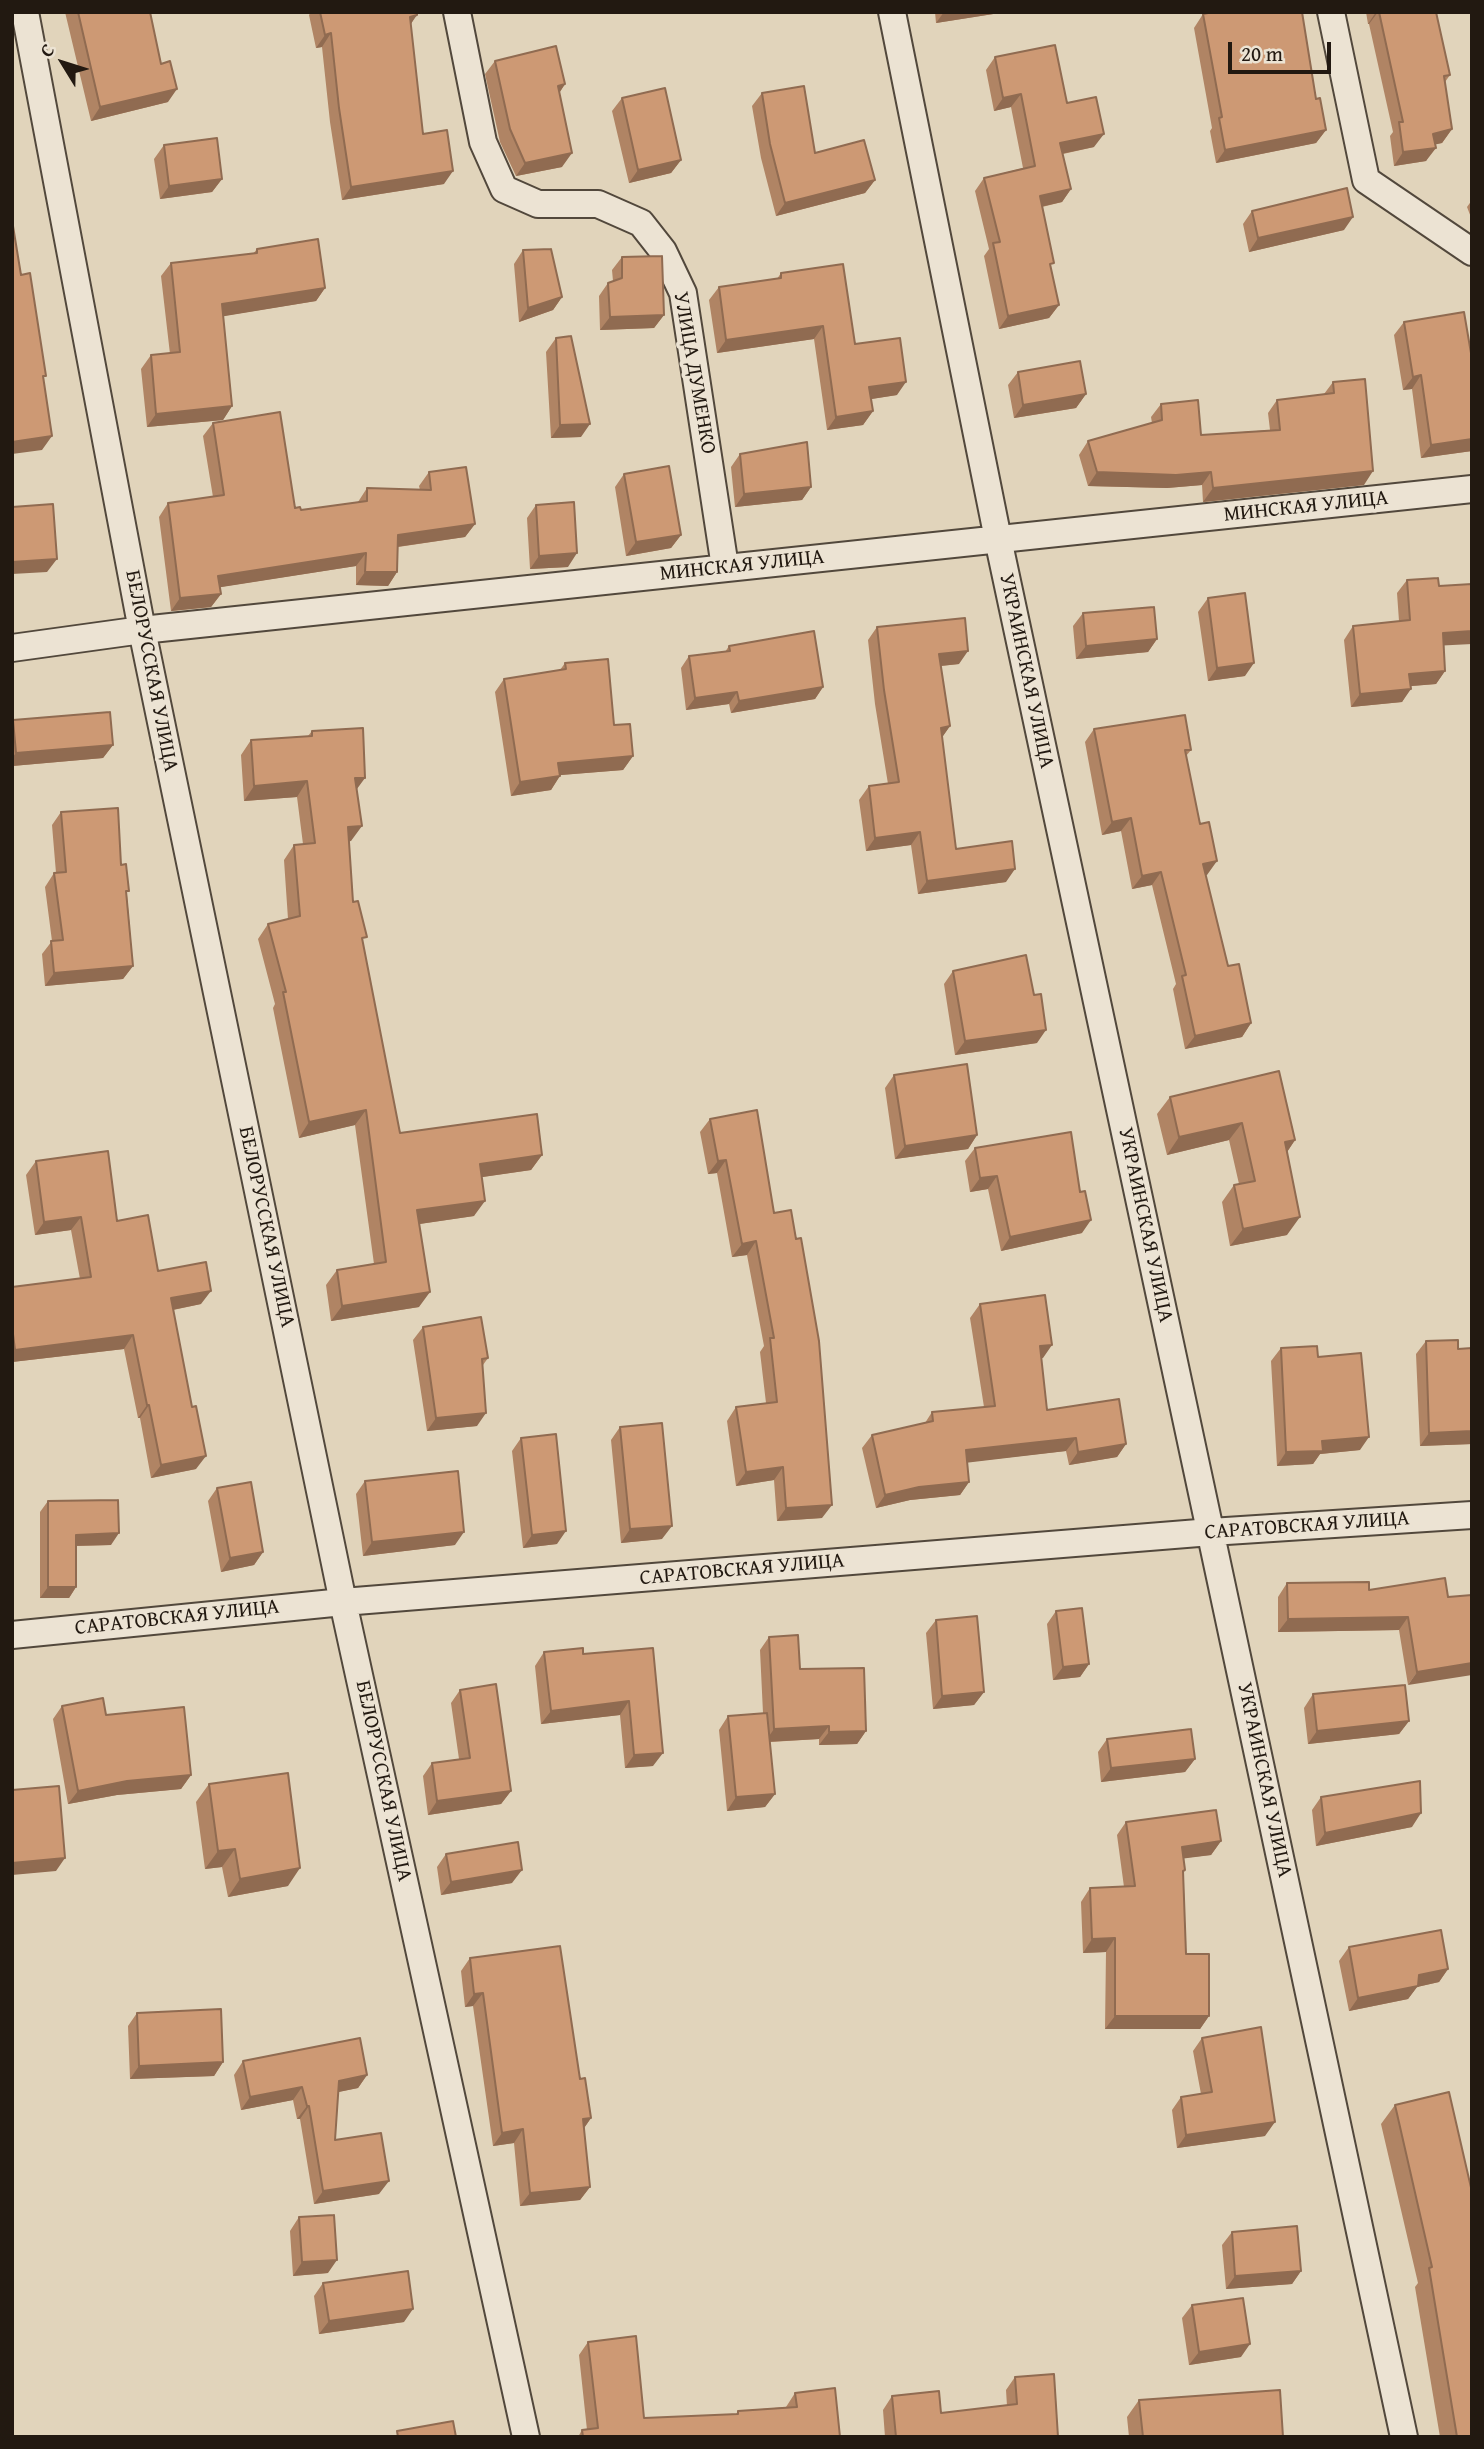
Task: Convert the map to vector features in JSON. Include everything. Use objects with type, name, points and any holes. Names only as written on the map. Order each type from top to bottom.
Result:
[{"type":"street","name":"БЕЛОРУССКАЯ УЛИЦА","points":[[25,12],[142,630],[343,1602],[526,2437]]},
{"type":"street","name":"УЛИЦА ДУМЕНКО","points":[[457,12],[483,142],[504,189],[538,204],[598,204],[641,223],[663,251],[683,293],[725,567]]},
{"type":"street","name":"УКРАИНСКАЯ УЛИЦА","points":[[892,12],[998,539],[1404,2437]]},
{"type":"street","points":[[1331,12],[1366,180],[1472,252]]},
{"type":"street","name":"МИНСКАЯ УЛИЦА","points":[[12,648],[142,630],[1472,489]]},
{"type":"street","name":"САРАТОВСКАЯ УЛИЦА","points":[[12,1635],[343,1602],[1211,1532],[1472,1515]]},
{"type":"building","points":[[78,12],[150,12],[161,64],[170,61],[177,89],[100,107]]},
{"type":"building","points":[[320,12],[417,12],[417,15],[410,17],[423,134],[447,130],[453,171],[351,187],[331,33],[325,35]]},
{"type":"building","points":[[1302,12],[1316,99],[1320,98],[1326,130],[1225,150],[1219,118],[1222,117],[1203,14]]},
{"type":"building","points":[[1379,12],[1436,12],[1450,75],[1444,76],[1452,129],[1433,134],[1436,148],[1403,152],[1399,122],[1403,122]]},
{"type":"building","points":[[1055,45],[1067,103],[1096,97],[1104,134],[1060,143],[1071,189],[1040,196],[1054,263],[1050,264],[1059,305],[1008,316],[993,243],[1000,242],[984,178],[1035,166],[1021,94],[1003,98],[995,57]]},
{"type":"building","points":[[556,46],[565,84],[558,86],[572,153],[525,163],[510,129],[495,61]]},
{"type":"building","points":[[804,86],[815,153],[864,140],[875,180],[785,203],[770,144],[762,93]]},
{"type":"building","points":[[665,88],[681,160],[638,170],[622,98]]},
{"type":"building","points":[[217,138],[222,179],[169,186],[164,145]]},
{"type":"building","points":[[1347,188],[1353,217],[1258,238],[1252,211]]},
{"type":"building","points":[[12,220],[21,275],[30,273],[52,436],[12,442]]},
{"type":"building","points":[[318,239],[325,288],[222,304],[232,406],[156,414],[151,355],[180,352],[171,263],[257,253],[257,249]]},
{"type":"building","points":[[551,249],[562,297],[528,308],[523,250]]},
{"type":"building","points":[[662,256],[664,315],[610,317],[608,283],[622,278],[622,257]]},
{"type":"building","points":[[843,264],[855,344],[900,338],[906,382],[869,387],[873,411],[836,417],[823,326],[726,340],[719,287],[781,278],[781,273]]},
{"type":"building","points":[[1464,312],[1472,359],[1472,439],[1431,445],[1421,375],[1413,377],[1404,322]]},
{"type":"building","points":[[571,336],[590,424],[560,425],[556,338]]},
{"type":"building","points":[[1080,361],[1086,394],[1023,405],[1018,372]]},
{"type":"building","points":[[1365,379],[1373,471],[1213,488],[1211,472],[1176,475],[1097,472],[1088,441],[1162,420],[1161,404],[1198,400],[1201,435],[1280,430],[1277,400],[1334,393],[1333,382]]},
{"type":"building","points":[[280,412],[295,508],[300,507],[301,510],[367,501],[367,488],[431,490],[429,472],[466,467],[475,524],[398,535],[397,572],[365,572],[366,553],[218,576],[221,594],[180,598],[168,503],[224,495],[213,423]]},
{"type":"building","points":[[807,442],[811,487],[744,494],[740,454]]},
{"type":"building","points":[[669,466],[681,535],[636,542],[624,474]]},
{"type":"building","points":[[574,502],[577,553],[539,556],[536,505]]},
{"type":"building","points":[[53,504],[57,559],[12,562],[12,507]]},
{"type":"building","points":[[1438,578],[1439,586],[1472,584],[1472,631],[1443,633],[1445,671],[1409,674],[1411,689],[1360,694],[1353,626],[1410,620],[1407,580]]},
{"type":"building","points":[[1245,593],[1254,663],[1217,668],[1208,598]]},
{"type":"building","points":[[1154,607],[1157,639],[1086,646],[1083,613]]},
{"type":"building","points":[[965,618],[968,651],[939,654],[950,726],[941,728],[956,849],[1012,841],[1015,869],[927,881],[920,832],[875,838],[869,786],[899,782],[877,627]]},
{"type":"building","points":[[814,631],[823,687],[739,701],[737,692],[695,698],[689,656],[730,651],[729,646]]},
{"type":"building","points":[[608,659],[614,725],[630,724],[633,756],[558,763],[560,776],[520,782],[504,679],[566,669],[565,663]]},
{"type":"building","points":[[110,712],[113,745],[16,753],[13,720]]},
{"type":"building","points":[[1185,715],[1191,750],[1185,750],[1200,824],[1209,822],[1217,861],[1203,864],[1228,966],[1239,964],[1251,1023],[1195,1036],[1182,976],[1186,975],[1161,872],[1142,876],[1131,818],[1112,822],[1094,729]]},
{"type":"building","points":[[363,728],[365,778],[355,778],[362,826],[348,827],[353,902],[358,901],[367,937],[362,938],[400,1133],[537,1114],[542,1155],[480,1164],[485,1201],[417,1210],[430,1292],[342,1306],[337,1270],[386,1262],[366,1110],[309,1122],[283,992],[286,992],[268,924],[300,916],[294,845],[315,843],[307,781],[254,786],[251,740],[312,736],[312,731]]},
{"type":"building","points":[[118,808],[121,865],[126,864],[129,891],[126,891],[133,966],[54,973],[51,941],[63,940],[54,873],[66,872],[61,812]]},
{"type":"building","points":[[1026,955],[1034,995],[1041,994],[1046,1030],[965,1041],[953,971]]},
{"type":"building","points":[[967,1064],[977,1135],[905,1146],[894,1075]]},
{"type":"building","points":[[1279,1071],[1295,1140],[1285,1142],[1300,1217],[1243,1229],[1234,1185],[1255,1181],[1242,1123],[1179,1137],[1170,1097]]},
{"type":"building","points":[[757,1110],[774,1213],[791,1210],[796,1239],[801,1238],[819,1341],[832,1505],[786,1508],[783,1467],[746,1472],[736,1407],[777,1402],[770,1338],[774,1338],[756,1241],[742,1244],[726,1160],[718,1161],[710,1119]]},
{"type":"building","points":[[1071,1132],[1080,1192],[1085,1191],[1091,1220],[1010,1237],[997,1176],[980,1178],[975,1148]]},
{"type":"building","points":[[108,1151],[117,1221],[148,1215],[158,1271],[206,1262],[211,1291],[171,1298],[192,1407],[196,1406],[206,1456],[161,1465],[133,1335],[15,1350],[12,1287],[91,1277],[81,1217],[44,1222],[36,1161]]},
{"type":"building","points":[[1045,1295],[1052,1345],[1040,1346],[1047,1410],[1119,1399],[1126,1444],[1078,1452],[1076,1438],[966,1450],[969,1482],[919,1487],[885,1495],[872,1435],[933,1421],[932,1412],[995,1406],[980,1304]]},
{"type":"building","points":[[481,1317],[488,1358],[482,1359],[486,1413],[436,1418],[423,1327]]},
{"type":"building","points":[[1458,1340],[1458,1349],[1472,1348],[1472,1431],[1429,1433],[1426,1341]]},
{"type":"building","points":[[1317,1346],[1318,1357],[1361,1353],[1369,1437],[1322,1441],[1323,1451],[1286,1452],[1281,1348]]},
{"type":"building","points":[[662,1423],[672,1526],[630,1529],[620,1427]]},
{"type":"building","points":[[556,1434],[566,1531],[532,1535],[521,1438]]},
{"type":"building","points":[[458,1471],[464,1532],[372,1542],[365,1481]]},
{"type":"building","points":[[251,1482],[263,1552],[230,1558],[217,1488]]},
{"type":"building","points":[[118,1500],[119,1533],[76,1535],[76,1587],[48,1587],[48,1501]]},
{"type":"building","points":[[1445,1578],[1448,1597],[1472,1595],[1472,1663],[1417,1672],[1408,1617],[1288,1619],[1287,1583],[1369,1582],[1369,1590]]},
{"type":"building","points":[[1082,1608],[1089,1664],[1063,1667],[1056,1611]]},
{"type":"building","points":[[977,1616],[984,1692],[942,1696],[936,1620]]},
{"type":"building","points":[[798,1635],[800,1669],[864,1668],[866,1731],[829,1732],[829,1726],[774,1729],[769,1637]]},
{"type":"building","points":[[583,1648],[583,1654],[653,1648],[663,1753],[634,1755],[629,1701],[551,1711],[544,1652]]},
{"type":"building","points":[[496,1684],[511,1791],[437,1801],[432,1763],[470,1758],[460,1690]]},
{"type":"building","points":[[1405,1685],[1409,1721],[1317,1731],[1313,1694]]},
{"type":"building","points":[[103,1698],[106,1715],[184,1707],[191,1775],[127,1781],[78,1791],[62,1706]]},
{"type":"building","points":[[767,1713],[775,1794],[736,1797],[728,1716]]},
{"type":"building","points":[[1191,1729],[1195,1759],[1111,1768],[1107,1739]]},
{"type":"building","points":[[288,1773],[300,1868],[240,1879],[235,1849],[218,1851],[209,1784]]},
{"type":"building","points":[[1420,1781],[1421,1813],[1325,1833],[1321,1797]]},
{"type":"building","points":[[59,1786],[65,1858],[12,1863],[12,1790]]},
{"type":"building","points":[[1216,1810],[1221,1841],[1182,1847],[1185,1870],[1186,1954],[1209,1954],[1209,2016],[1115,2016],[1115,1938],[1092,1939],[1090,1888],[1135,1886],[1126,1822]]},
{"type":"building","points":[[518,1842],[522,1870],[451,1882],[446,1854]]},
{"type":"building","points":[[1441,1930],[1448,1969],[1419,1975],[1418,1986],[1358,1998],[1349,1947]]},
{"type":"building","points":[[560,1946],[580,2079],[585,2078],[591,2118],[583,2119],[590,2187],[530,2193],[523,2129],[502,2133],[483,1993],[474,1994],[470,1958]]},
{"type":"building","points":[[221,2009],[223,2062],[139,2066],[137,2013]]},
{"type":"building","points":[[1261,2027],[1275,2122],[1186,2135],[1181,2097],[1212,2092],[1202,2038]]},
{"type":"building","points":[[360,2038],[367,2075],[339,2081],[335,2140],[381,2133],[389,2181],[323,2191],[309,2106],[302,2087],[250,2097],[243,2061]]},
{"type":"building","points":[[1449,2092],[1472,2192],[1472,2437],[1457,2437],[1429,2268],[1432,2267],[1395,2105]]},
{"type":"building","points":[[334,2215],[337,2260],[302,2262],[299,2217]]},
{"type":"building","points":[[1297,2226],[1301,2271],[1235,2276],[1232,2232]]},
{"type":"building","points":[[408,2271],[413,2309],[329,2321],[323,2283]]},
{"type":"building","points":[[1243,2298],[1250,2344],[1199,2352],[1192,2305]]},
{"type":"building","points":[[636,2336],[644,2418],[738,2414],[738,2411],[797,2407],[795,2393],[835,2388],[840,2437],[583,2437],[582,2430],[598,2428],[588,2342]]},
{"type":"building","points":[[1054,2374],[1058,2437],[896,2437],[892,2396],[939,2391],[941,2413],[1017,2404],[1015,2377]]},
{"type":"building","points":[[1280,2390],[1283,2437],[1143,2437],[1139,2400]]},
{"type":"building","points":[[453,2421],[456,2437],[398,2437],[397,2431]]}]
